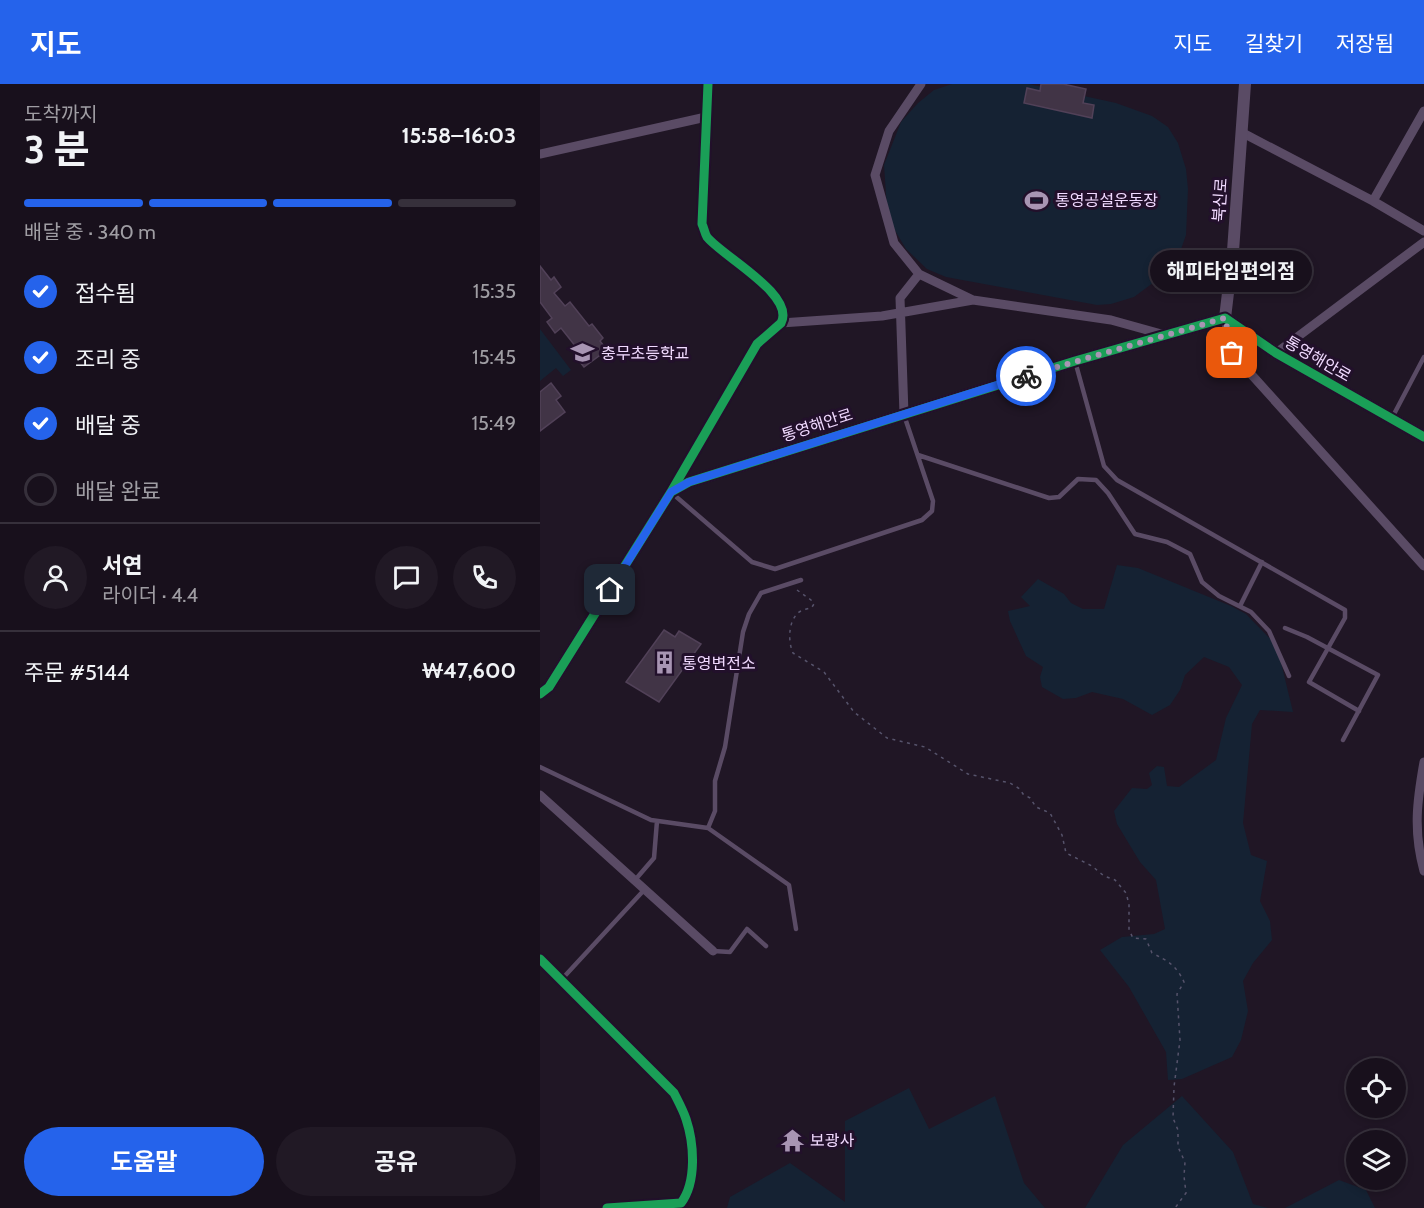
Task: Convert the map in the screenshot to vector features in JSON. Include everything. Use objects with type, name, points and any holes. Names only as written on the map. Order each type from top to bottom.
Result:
[{"type":"street","points":[[540,694],[549,687],[671,492],[757,344],[784,319],[781,306],[768,288],[707,237],[702,224],[708,84]]},
{"type":"street","points":[[921,84],[889,131],[875,175],[894,243],[920,274],[973,300]]},
{"type":"street","name":"북신로","points":[[1225,318],[1233,251],[1245,84]]},
{"type":"street","points":[[1373,201],[1424,111]]},
{"type":"street","points":[[540,154],[706,117]]},
{"type":"street","points":[[1241,132],[1373,201],[1424,231]]},
{"type":"street","points":[[1276,353],[1424,242]]},
{"type":"street","points":[[904,414],[900,298],[920,274]]},
{"type":"street","points":[[782,323],[882,316],[973,300],[1111,320],[1165,335]]},
{"type":"street","points":[[1225,318],[1232,353],[1424,566]]},
{"type":"street","name":"통영해안로","points":[[671,492],[689,482],[904,414],[1225,318],[1276,353],[1424,437]]},
{"type":"street","points":[[1424,762],[1417,799],[1416,827],[1424,871]]},
{"type":"street","points":[[540,795],[713,951]]},
{"type":"street","points":[[540,959],[674,1093],[686,1119],[692,1144],[691,1173],[686,1197],[681,1203],[607,1208]]},
{"type":"lane","points":[[1392,418],[1424,357]]},
{"type":"lane","points":[[1075,362],[1104,466],[1117,480],[1345,610],[1345,618],[1309,682],[1359,711]]},
{"type":"lane","points":[[671,492],[752,562],[775,569],[922,520],[932,511],[933,501],[904,414]]},
{"type":"lane","points":[[918,455],[1049,498],[1059,497],[1078,479],[1096,480],[1108,493],[1135,534],[1167,542],[1190,554],[1202,582],[1219,596],[1251,612],[1269,631],[1289,676]]},
{"type":"lane","points":[[1240,606],[1262,562]]},
{"type":"lane","points":[[708,828],[715,811],[715,781],[725,747],[743,632],[749,614],[761,593],[801,580]]},
{"type":"lane","points":[[1286,628],[1378,675],[1343,740]]},
{"type":"lane","points":[[540,767],[657,821],[708,828],[789,885],[796,929]]},
{"type":"lane","points":[[635,880],[654,858],[657,821]]},
{"type":"lane","points":[[562,979],[645,889]]},
{"type":"lane","points":[[713,951],[730,952],[747,929],[765,946]]},
{"type":"path","points":[[789,584],[814,604],[798,614],[792,623],[789,641],[793,653],[825,672],[854,712],[887,738],[925,747],[968,774],[1010,783],[1030,798],[1036,807],[1050,813],[1062,835],[1066,853],[1092,866],[1104,876],[1115,880],[1126,893],[1129,904],[1129,930],[1133,938],[1146,939],[1152,953],[1178,970],[1184,982],[1177,994],[1180,1040],[1173,1118],[1178,1130],[1178,1147],[1185,1162],[1186,1193],[1175,1208]]},
{"type":"shaded area","name":"통영공설운동장","points":[[952,84],[1029,84],[1116,103],[1152,116],[1168,127],[1178,143],[1186,169],[1188,189],[1186,235],[1180,252],[1169,271],[1134,297],[1111,304],[1097,305],[946,277],[927,269],[906,249],[893,227],[887,208],[884,165],[901,122],[918,103],[934,90]]},
{"type":"shaded area","points":[[540,329],[571,370],[563,376],[556,368],[540,381]]},
{"type":"shaded area","points":[[1117,565],[1138,568],[1246,614],[1277,646],[1293,712],[1260,710],[1252,724],[1243,823],[1251,855],[1267,861],[1260,901],[1270,921],[1272,940],[1253,963],[1243,981],[1248,1011],[1241,1040],[1232,1057],[1182,1079],[1168,1080],[1166,1052],[1129,987],[1100,950],[1122,937],[1154,934],[1165,929],[1156,880],[1140,862],[1117,824],[1114,811],[1132,788],[1147,789],[1152,785],[1149,773],[1157,766],[1164,767],[1167,786],[1179,787],[1216,760],[1226,718],[1242,685],[1229,667],[1204,657],[1185,675],[1180,690],[1170,705],[1152,715],[1123,699],[1092,692],[1076,698],[1063,699],[1042,687],[1040,677],[1043,667],[1026,656],[1010,621],[1008,611],[1030,606],[1021,597],[1038,579],[1064,594],[1071,603],[1083,609],[1104,609]]},
{"type":"shaded area","points":[[909,1088],[929,1129],[995,1096],[1024,1183],[1045,1208],[727,1208],[730,1197],[790,1163],[845,1202],[845,1121]]},
{"type":"shaded area","points":[[1182,1096],[1233,1152],[1253,1204],[1268,1208],[1085,1208],[1123,1145]]},
{"type":"shaded area","points":[[1339,1180],[1346,1183],[1346,1190],[1366,1190],[1375,1208],[1285,1208]]},
{"type":"building","points":[[1041,84],[1063,84],[1086,89],[1083,103],[1094,105],[1092,118],[1024,103],[1027,88],[1040,91]]},
{"type":"building","points":[[540,266],[551,280],[554,277],[561,287],[554,293],[565,306],[570,302],[589,326],[592,324],[603,338],[600,341],[607,350],[584,367],[575,356],[580,352],[561,328],[555,333],[547,322],[552,318],[540,302]]},
{"type":"building","points":[[551,383],[561,396],[556,400],[565,412],[540,431],[540,392]]},
{"type":"building","name":"통영변전소","points":[[664,630],[675,637],[679,631],[701,644],[659,702],[626,682]]},
{"type":"cycle path","points":[[671,492],[757,344],[781,323],[783,312],[778,300],[768,288],[715,245],[707,237],[702,224],[708,84]]},
{"type":"cycle path","points":[[540,694],[549,687],[671,492],[689,482],[1075,361],[1225,318],[1276,353],[1424,437]]},
{"type":"cycle path","points":[[540,959],[674,1093],[689,1129],[692,1174],[681,1203],[607,1208]]},
{"type":"way so far","points":[[1026,376],[1225,318],[1232,353]]},
{"type":"place","name":"통영공설운동장","points":[[1037,200]]},
{"type":"place","name":"충무초등학교","points":[[583,353]]},
{"type":"place","name":"해피타임편의점","points":[[1232,353]]},
{"type":"place","name":"통영변전소","points":[[664,663]]},
{"type":"place","name":"보광사","points":[[792,1140]]},
{"type":"route","points":[[610,590],[671,492],[689,482],[1026,376]]}]
